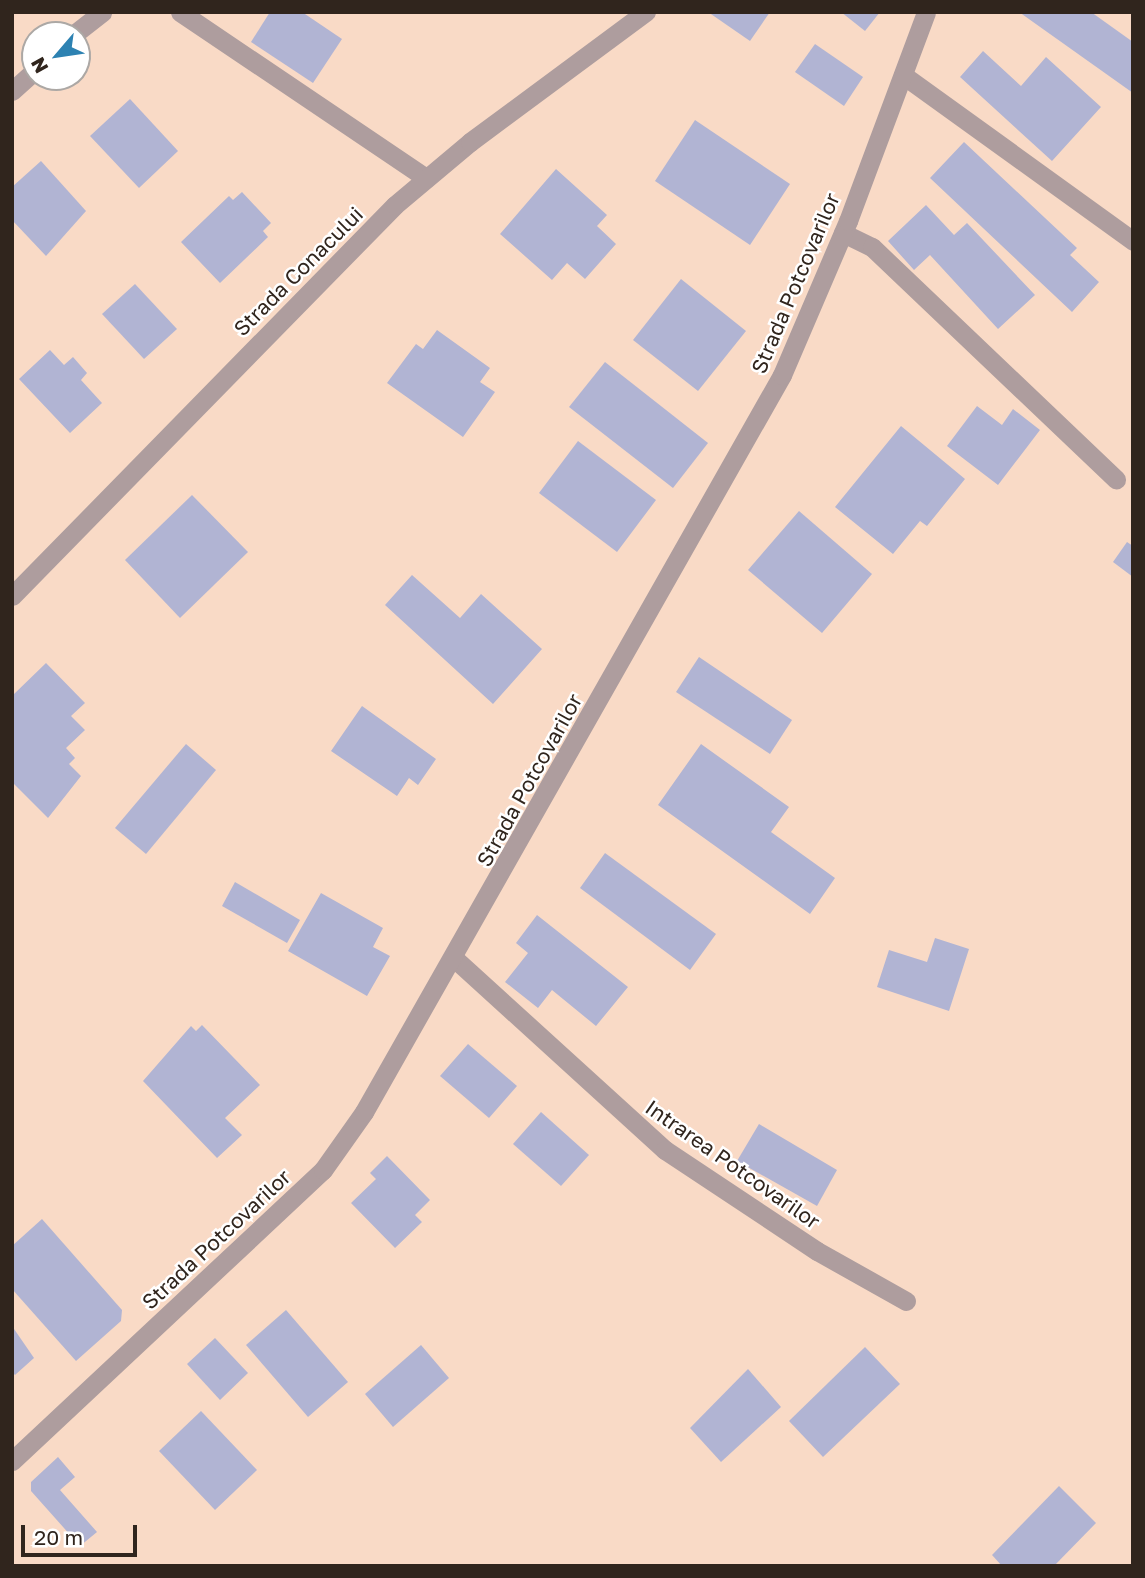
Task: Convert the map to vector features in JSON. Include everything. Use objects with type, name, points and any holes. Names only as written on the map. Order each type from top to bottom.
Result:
[{"type":"street","points":[[180,12],[426,178]]},
{"type":"street","name":"Strada Conacului","points":[[12,596],[426,178],[646,12]]},
{"type":"street","name":"Strada Potcovarilor","points":[[12,1461],[323,1170],[364,1112],[455,959],[782,375],[843,233],[926,12]]},
{"type":"street","points":[[903,75],[1133,241]]},
{"type":"street","points":[[843,233],[873,247],[1116,480]]},
{"type":"street","name":"Intrarea Potcovarilor","points":[[455,959],[665,1150],[817,1251],[906,1301]]},
{"type":"building","points":[[270,12],[302,12],[342,39],[313,83],[251,42]]},
{"type":"building","points":[[708,12],[770,12],[750,41]]},
{"type":"building","points":[[841,12],[880,12],[865,31]]},
{"type":"building","points":[[1019,12],[1091,12],[1133,42],[1133,93]]},
{"type":"building","points":[[815,44],[863,77],[844,106],[795,72]]},
{"type":"building","points":[[983,51],[1021,86],[1046,57],[1101,107],[1052,161],[960,77]]},
{"type":"building","points":[[130,99],[178,151],[139,188],[90,136]]},
{"type":"building","points":[[695,120],[790,184],[750,245],[655,181]]},
{"type":"building","points":[[964,142],[1077,248],[1070,255],[1099,282],[1072,312],[930,178]]},
{"type":"building","points":[[41,161],[86,211],[46,256],[12,220],[12,187]]},
{"type":"building","points":[[556,169],[607,215],[597,226],[616,244],[585,279],[567,263],[552,280],[500,234]]},
{"type":"building","points":[[242,192],[271,223],[263,231],[268,237],[220,283],[181,242],[229,196],[233,200]]},
{"type":"building","points":[[926,205],[954,235],[967,223],[1035,295],[998,329],[930,255],[914,270],[888,241]]},
{"type":"building","points":[[681,279],[746,331],[698,391],[633,340]]},
{"type":"building","points":[[135,284],[177,329],[144,359],[102,314]]},
{"type":"building","points":[[437,330],[490,368],[480,382],[495,392],[463,437],[387,383],[416,344],[423,349]]},
{"type":"building","points":[[50,350],[64,365],[73,357],[87,373],[81,380],[102,403],[70,433],[19,379]]},
{"type":"building","points":[[605,362],[708,443],[673,488],[569,407]]},
{"type":"building","points":[[977,406],[1002,425],[1013,409],[1040,430],[998,485],[947,446]]},
{"type":"building","points":[[901,426],[965,479],[927,526],[920,521],[893,554],[835,507]]},
{"type":"building","points":[[578,441],[656,500],[617,552],[539,493]]},
{"type":"building","points":[[192,495],[248,552],[180,618],[125,560]]},
{"type":"building","points":[[799,511],[872,574],[822,633],[748,570]]},
{"type":"building","points":[[1127,542],[1133,546],[1133,577],[1113,562]]},
{"type":"building","points":[[412,575],[460,618],[481,594],[542,649],[493,704],[385,605]]},
{"type":"building","points":[[699,657],[792,720],[770,754],[676,692]]},
{"type":"building","points":[[46,663],[85,703],[71,716],[85,730],[66,748],[75,758],[69,764],[81,776],[48,818],[12,782],[12,696]]},
{"type":"building","points":[[362,706],[436,759],[418,785],[409,778],[397,796],[331,751]]},
{"type":"building","points":[[186,744],[216,770],[146,854],[115,828]]},
{"type":"building","points":[[701,744],[789,807],[771,832],[835,878],[810,914],[658,805]]},
{"type":"building","points":[[605,853],[716,934],[690,970],[580,888]]},
{"type":"building","points":[[235,882],[300,920],[287,943],[222,906]]},
{"type":"building","points":[[321,893],[383,928],[373,947],[390,956],[367,996],[288,951]]},
{"type":"building","points":[[537,915],[628,987],[596,1026],[552,990],[538,1008],[505,982],[528,953],[516,943]]},
{"type":"building","points":[[935,938],[969,949],[949,1011],[877,987],[889,950],[927,962]]},
{"type":"building","points":[[202,1025],[260,1085],[225,1118],[242,1135],[217,1158],[143,1081],[191,1026],[196,1031]]},
{"type":"building","points":[[468,1044],[517,1086],[489,1118],[440,1076]]},
{"type":"building","points":[[541,1112],[589,1155],[561,1186],[513,1144]]},
{"type":"building","points":[[759,1124],[837,1170],[817,1206],[737,1161]]},
{"type":"building","points":[[387,1156],[430,1200],[415,1215],[422,1222],[395,1248],[351,1203],[376,1179],[370,1173]]},
{"type":"building","points":[[42,1219],[122,1310],[121,1321],[76,1361],[12,1289],[12,1246]]},
{"type":"building","points":[[286,1310],[348,1382],[308,1417],[246,1345]]},
{"type":"building","points":[[12,1326],[34,1358],[15,1375],[12,1372]]},
{"type":"building","points":[[215,1338],[248,1373],[220,1400],[187,1364]]},
{"type":"building","points":[[421,1345],[449,1378],[393,1427],[365,1394]]},
{"type":"building","points":[[865,1347],[900,1384],[823,1457],[789,1421]]},
{"type":"building","points":[[748,1369],[781,1407],[721,1462],[690,1428]]},
{"type":"building","points":[[201,1411],[257,1470],[215,1510],[159,1451]]},
{"type":"building","points":[[58,1457],[75,1477],[60,1490],[97,1532],[80,1546],[31,1491],[31,1482]]},
{"type":"building","points":[[1059,1486],[1096,1523],[1054,1566],[1002,1566],[992,1555]]}]
